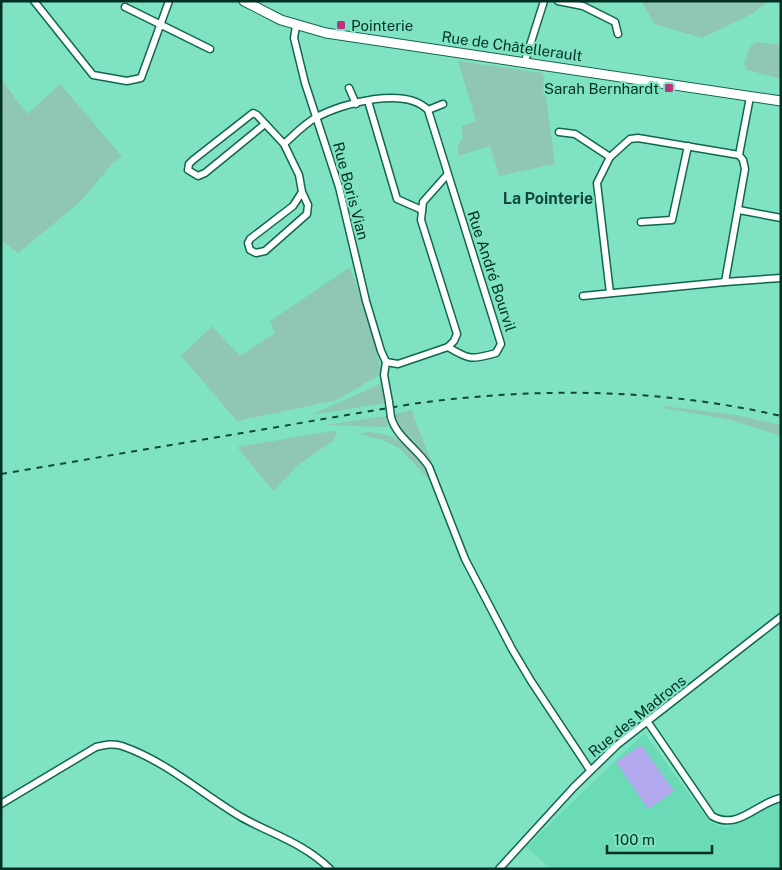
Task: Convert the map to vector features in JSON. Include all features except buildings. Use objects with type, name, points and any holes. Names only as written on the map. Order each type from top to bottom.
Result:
[{"type":"main road","name":"Rue de Châtellerault","points":[[244,1],[260,11],[296,26],[326,33],[524,61],[781,101]]},
{"type":"street","points":[[34,1],[92,75],[126,81],[141,78],[169,1]]},
{"type":"street","points":[[524,61],[544,1]]},
{"type":"street","points":[[558,1],[583,6],[614,22],[618,34]]},
{"type":"street","points":[[125,6],[210,49]]},
{"type":"street","name":"Rue Boris Vian","points":[[296,26],[294,38],[297,52],[339,187],[366,301],[386,362]]},
{"type":"street","points":[[349,88],[356,104]]},
{"type":"street","points":[[284,144],[317,117],[382,97],[421,103],[428,110],[443,104]]},
{"type":"street","points":[[739,155],[750,97]]},
{"type":"street","points":[[368,101],[398,200],[422,210]]},
{"type":"street","name":"Rue André Bourvil","points":[[428,110],[501,344],[496,353],[474,360],[462,356],[448,347]]},
{"type":"street","points":[[265,124],[205,173],[198,176],[188,170],[189,164],[193,160],[253,113],[265,124],[284,144],[299,175],[302,192],[308,205],[307,214],[302,221],[265,251],[256,253],[250,250],[248,243],[250,239],[293,206],[302,192]]},
{"type":"street","points":[[559,132],[576,134],[610,157]]},
{"type":"street","points":[[610,293],[597,184],[610,157],[630,139],[638,138],[739,155],[743,160],[745,170],[725,282]]},
{"type":"street","points":[[641,222],[672,220],[688,146]]},
{"type":"street","points":[[447,175],[423,202],[421,220],[457,328],[454,341],[448,347],[398,364],[386,362],[384,375],[391,417],[396,428],[422,456],[429,467],[466,559],[523,668],[590,770]]},
{"type":"street","points":[[739,210],[781,218]]},
{"type":"street","points":[[583,296],[781,278]]},
{"type":"street","name":"Rue des Madrons","points":[[500,869],[616,744],[781,617]]},
{"type":"street","points":[[647,721],[712,816],[720,821],[734,821],[772,800],[781,798]]},
{"type":"street","points":[[1,804],[96,748],[106,744],[121,746],[171,771],[239,816],[301,846],[330,869]]},
{"type":"shaded area","points":[[641,1],[769,1],[752,14],[702,38],[655,24]]},
{"type":"shaded area","points":[[757,42],[781,45],[781,79],[747,70],[744,63],[750,47]]},
{"type":"shaded area","points":[[458,61],[543,73],[555,164],[499,176],[490,146],[458,156],[458,146],[463,137],[461,126],[476,121]]},
{"type":"shaded area","points":[[1,79],[27,114],[60,84],[122,156],[112,164],[80,202],[18,253],[1,240]]},
{"type":"shaded area","points":[[350,267],[373,332],[381,374],[337,400],[237,421],[181,356],[212,326],[240,356],[275,333],[270,321]]},
{"type":"shaded area","points":[[382,383],[386,403],[311,415]]},
{"type":"shaded area","points":[[664,406],[735,415],[781,425],[781,436],[731,420],[664,408]]},
{"type":"shaded area","points":[[412,410],[433,465],[396,423],[394,414]]},
{"type":"shaded area","points":[[386,416],[388,427],[326,425]]},
{"type":"shaded area","points":[[332,431],[337,432],[334,440],[298,465],[273,491],[237,447]]},
{"type":"shaded area","points":[[369,432],[391,437],[407,446],[414,453],[430,481],[400,449],[383,440],[359,434]]},
{"type":"shaded area","points":[[644,733],[710,822],[725,828],[781,802],[781,869],[551,869],[526,847]]},
{"type":"shaded area","points":[[641,745],[674,791],[648,809],[616,762]]},
{"type":"railway","points":[[1,474],[412,404],[458,398],[550,393],[643,395],[689,400],[781,416]]},
{"type":"place","name":"Pointerie","points":[[341,25]]},
{"type":"place","name":"Sarah Bernhardt","points":[[669,88]]},
{"type":"district","name":"La Pointerie","points":[[548,198]]}]
